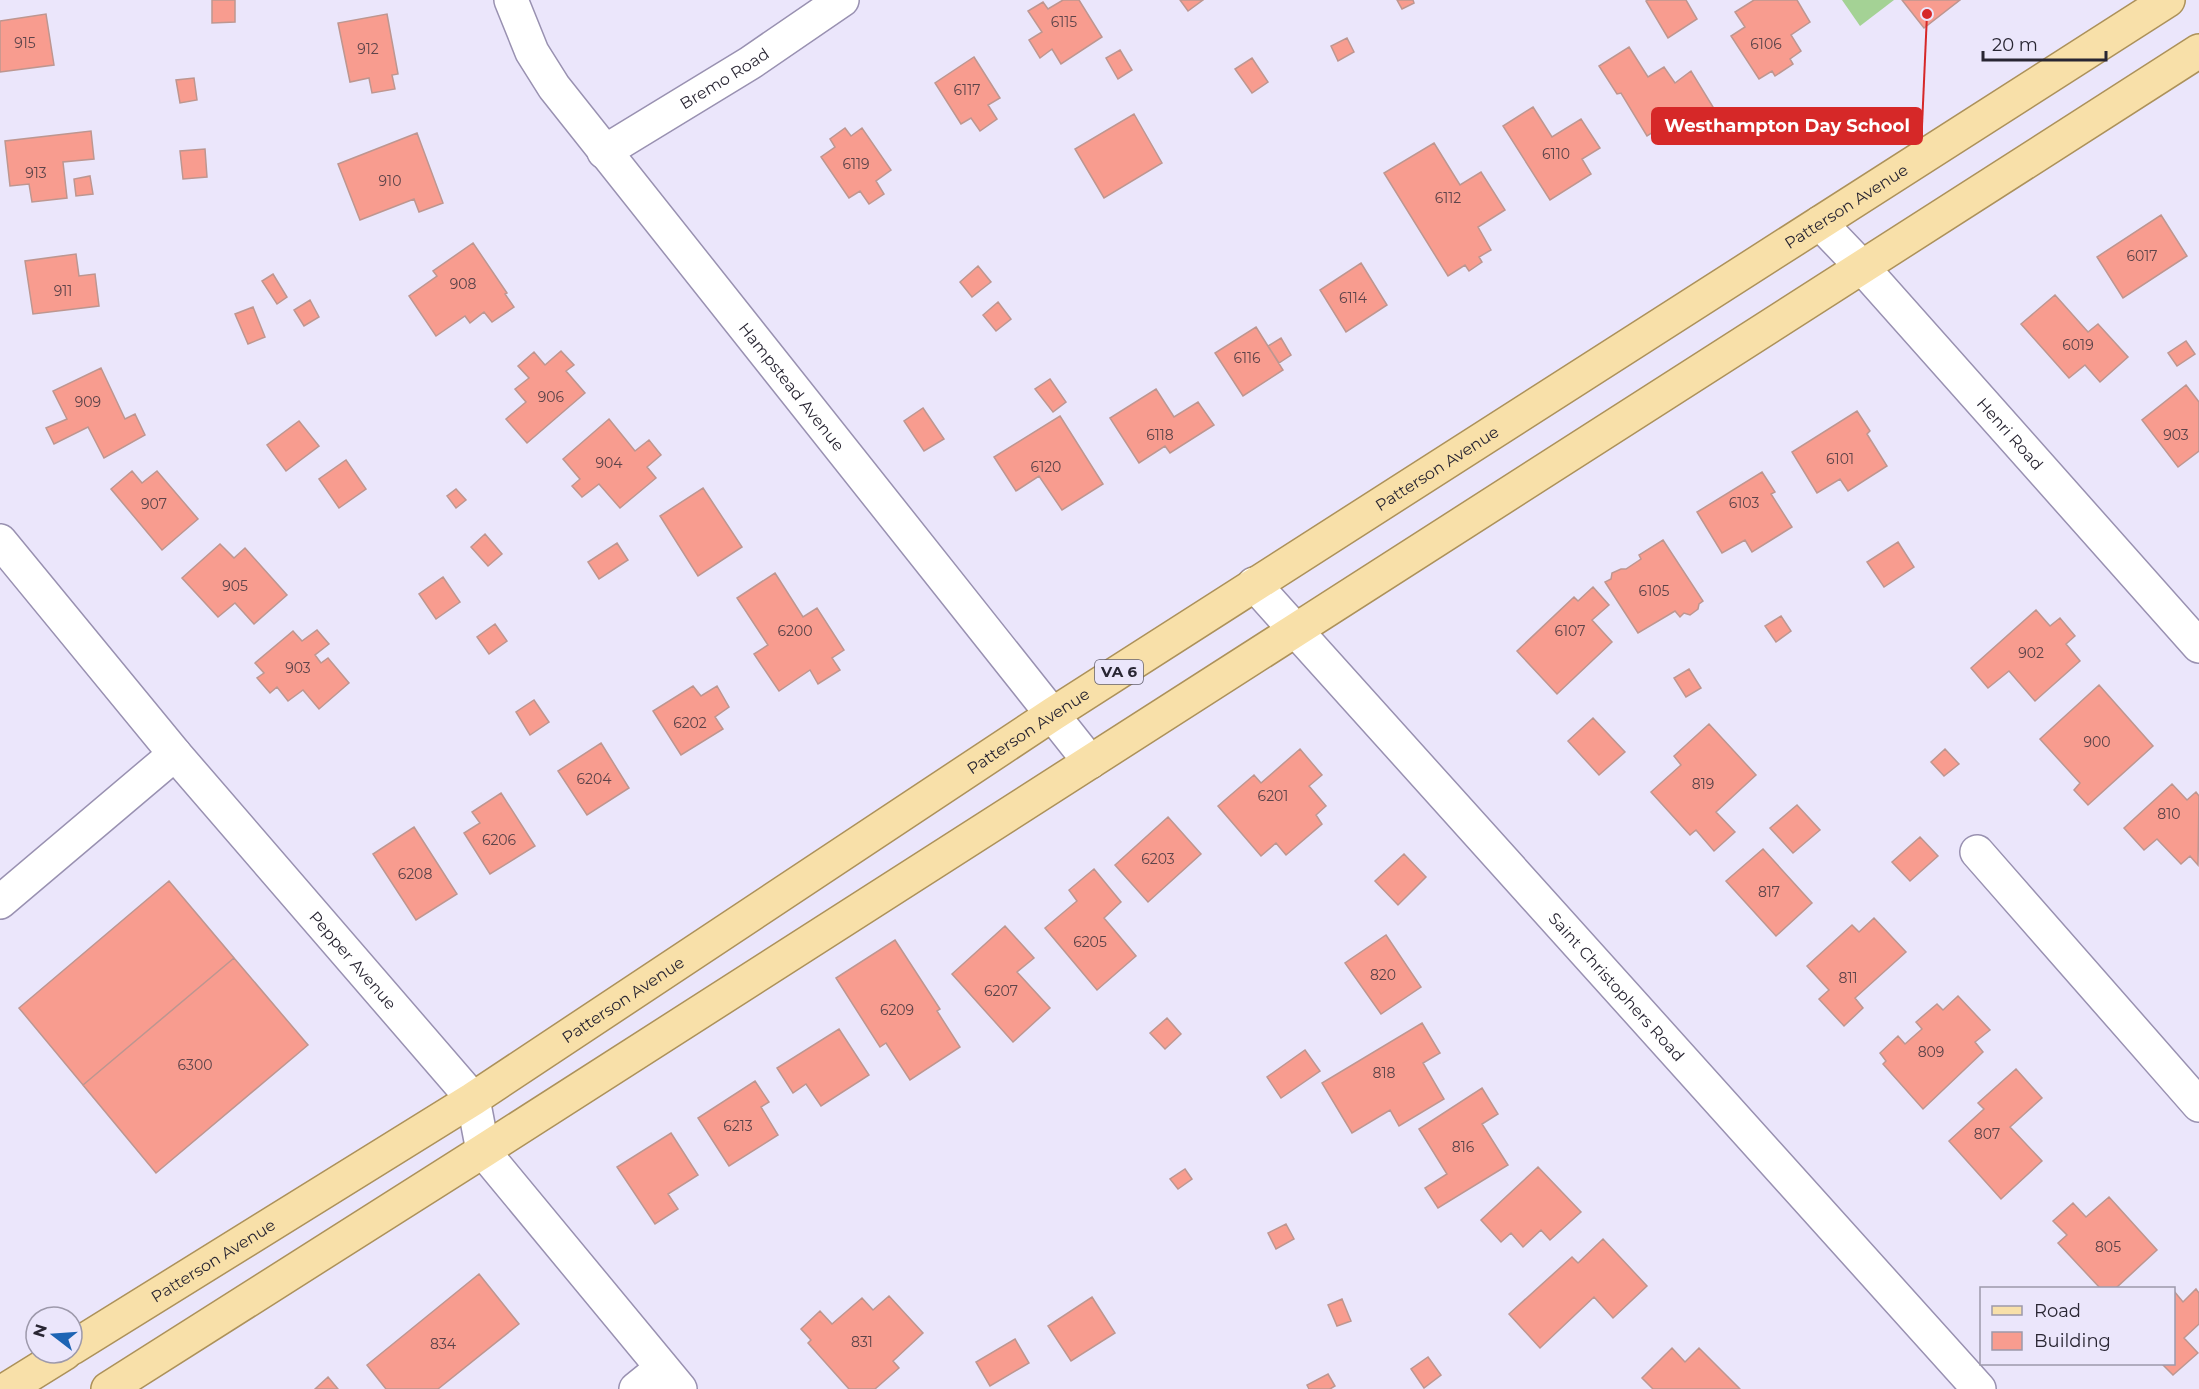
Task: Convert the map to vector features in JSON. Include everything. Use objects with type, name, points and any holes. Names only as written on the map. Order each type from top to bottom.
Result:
[{"type":"main road","name":"Patterson Avenue","points":[[84,1341],[473,1099],[1053,714],[2168,0]]},
{"type":"main road","points":[[108,1389],[2199,51]]},
{"type":"main road","points":[[7,1389],[46,1365]]},
{"type":"street","name":"Hampstead Avenue","points":[[511,0],[532,52],[554,87],[1090,762]]},
{"type":"street","name":"Bremo Road","points":[[604,152],[750,63],[842,0]]},
{"type":"street","name":"Henri Road","points":[[1820,223],[1862,267],[2199,646]]},
{"type":"street","name":"Pepper Avenue","points":[[0,541],[176,754],[473,1099],[483,1151],[671,1378]]},
{"type":"street","name":"Saint Christophers Road","points":[[1254,584],[1979,1389]]},
{"type":"street","points":[[0,902],[176,754]]},
{"type":"street","points":[[1977,852],[2199,1105]]},
{"type":"street","points":[[636,1389],[671,1378]]},
{"type":"green space","points":[[1842,0],[1894,0],[1860,26]]},
{"type":"building","points":[[212,0],[235,0],[235,22],[212,23]]},
{"type":"building","points":[[1063,0],[1079,0],[1102,37],[1061,64],[1052,49],[1040,58],[1029,40],[1042,32],[1028,11],[1043,2],[1048,9]]},
{"type":"building","points":[[1180,0],[1203,0],[1188,11]]},
{"type":"building","points":[[1397,0],[1413,0],[1414,3],[1402,9]]},
{"type":"building","points":[[1686,0],[1697,19],[1668,38],[1646,1]]},
{"type":"building","points":[[1754,0],[1797,0],[1810,22],[1791,35],[1801,51],[1790,59],[1793,64],[1775,76],[1772,71],[1759,79],[1731,36],[1745,27],[1735,12]]},
{"type":"building","points":[[1902,0],[1960,0],[1924,28]]},
{"type":"building","points":[[46,14],[54,65],[0,72],[0,21]]},
{"type":"building","points":[[387,14],[398,74],[392,75],[395,89],[372,93],[369,78],[350,82],[338,23]]},
{"type":"building","points":[[1347,38],[1354,52],[1338,61],[1331,46]]},
{"type":"building","points":[[1629,47],[1648,77],[1664,67],[1675,83],[1691,71],[1713,107],[1683,125],[1677,117],[1647,136],[1621,93],[1617,94],[1599,66]]},
{"type":"building","points":[[1120,50],[1132,70],[1118,79],[1106,58]]},
{"type":"building","points":[[974,57],[1000,98],[988,105],[997,119],[980,131],[971,118],[961,124],[935,83]]},
{"type":"building","points":[[1252,58],[1268,82],[1252,93],[1235,69]]},
{"type":"building","points":[[194,78],[197,100],[180,103],[176,80]]},
{"type":"building","points":[[1533,107],[1552,137],[1581,119],[1600,148],[1582,159],[1591,174],[1550,200],[1503,126]]},
{"type":"building","points":[[1134,114],[1162,163],[1104,198],[1075,149]]},
{"type":"building","points":[[845,128],[851,136],[862,128],[891,170],[876,181],[884,194],[869,204],[860,191],[849,198],[821,157],[835,147],[830,139]]},
{"type":"building","points":[[91,131],[94,159],[63,162],[67,198],[32,202],[29,184],[10,186],[5,141]]},
{"type":"building","points":[[417,133],[443,203],[419,212],[414,199],[360,220],[338,164]]},
{"type":"building","points":[[1434,143],[1460,185],[1481,172],[1505,210],[1478,227],[1491,250],[1479,257],[1482,262],[1469,271],[1465,265],[1448,276],[1384,173]]},
{"type":"building","points":[[205,149],[207,177],[183,179],[180,151]]},
{"type":"building","points":[[90,176],[93,194],[76,196],[74,179]]},
{"type":"building","points":[[2161,215],[2187,256],[2123,298],[2097,257]]},
{"type":"building","points":[[473,243],[514,307],[492,322],[484,312],[470,323],[465,316],[436,336],[409,296],[437,276],[433,271]]},
{"type":"building","points":[[76,254],[79,276],[95,274],[99,306],[33,314],[25,261]]},
{"type":"building","points":[[1361,263],[1387,305],[1346,332],[1320,290]]},
{"type":"building","points":[[978,266],[991,282],[972,297],[960,282]]},
{"type":"building","points":[[273,274],[287,297],[277,304],[262,281]]},
{"type":"building","points":[[2055,295],[2088,332],[2098,324],[2128,357],[2100,382],[2085,365],[2069,378],[2021,324]]},
{"type":"building","points":[[310,300],[319,317],[304,326],[294,310]]},
{"type":"building","points":[[998,302],[1011,319],[996,331],[983,315]]},
{"type":"building","points":[[253,307],[265,337],[248,344],[235,314]]},
{"type":"building","points":[[1256,327],[1283,370],[1243,396],[1215,353]]},
{"type":"building","points":[[1281,338],[1291,355],[1279,363],[1268,346]]},
{"type":"building","points":[[2186,341],[2195,354],[2177,366],[2168,353]]},
{"type":"building","points":[[561,351],[574,365],[566,371],[585,393],[527,443],[506,419],[526,402],[515,389],[529,378],[518,366],[534,352],[545,365]]},
{"type":"building","points":[[101,368],[125,419],[135,414],[145,435],[104,458],[88,427],[54,444],[46,428],[67,419],[53,391]]},
{"type":"building","points":[[1050,379],[1066,402],[1053,412],[1035,389]]},
{"type":"building","points":[[2186,385],[2199,402],[2199,451],[2178,467],[2142,420]]},
{"type":"building","points":[[1156,389],[1174,417],[1198,402],[1214,425],[1170,453],[1165,446],[1139,463],[1110,418]]},
{"type":"building","points":[[923,408],[944,439],[924,451],[904,421]]},
{"type":"building","points":[[1857,411],[1870,431],[1867,434],[1887,466],[1848,491],[1840,479],[1817,493],[1792,452]]},
{"type":"building","points":[[1060,416],[1103,484],[1062,510],[1039,476],[1016,491],[994,457]]},
{"type":"building","points":[[609,419],[635,451],[649,440],[661,455],[647,467],[656,478],[620,508],[599,484],[582,497],[572,486],[580,479],[563,459]]},
{"type":"building","points":[[299,421],[319,446],[286,471],[267,445]]},
{"type":"building","points":[[346,460],[366,489],[339,508],[319,479]]},
{"type":"building","points":[[132,471],[142,483],[157,471],[198,519],[162,550],[111,489]]},
{"type":"building","points":[[1762,472],[1775,492],[1771,494],[1792,527],[1752,552],[1745,540],[1722,553],[1697,512]]},
{"type":"building","points":[[703,488],[742,547],[698,576],[660,516]]},
{"type":"building","points":[[456,489],[466,500],[456,508],[447,496]]},
{"type":"building","points":[[485,534],[502,554],[488,566],[471,547]]},
{"type":"building","points":[[1663,540],[1703,601],[1690,615],[1684,613],[1680,617],[1675,611],[1638,633],[1605,582],[1611,579],[1612,573],[1626,569],[1641,559],[1639,555]]},
{"type":"building","points":[[1898,542],[1914,567],[1884,587],[1867,562]]},
{"type":"building","points":[[617,543],[628,560],[599,579],[588,562]]},
{"type":"building","points":[[220,544],[234,558],[245,548],[287,595],[254,624],[235,603],[218,617],[182,578]]},
{"type":"building","points":[[775,573],[803,617],[817,608],[844,650],[832,658],[840,670],[818,684],[810,670],[779,691],[754,654],[768,645],[737,598]]},
{"type":"building","points":[[443,577],[460,602],[436,619],[419,594]]},
{"type":"building","points":[[1593,587],[1609,605],[1592,620],[1612,642],[1557,694],[1517,651],[1574,597],[1578,601]]},
{"type":"building","points":[[2036,610],[2050,626],[2060,618],[2075,636],[2066,644],[2080,661],[2035,701],[2009,671],[1988,688],[1971,668]]},
{"type":"building","points":[[1781,616],[1791,631],[1776,642],[1765,626]]},
{"type":"building","points":[[495,624],[507,641],[489,654],[477,637]]},
{"type":"building","points":[[317,630],[329,644],[315,655],[321,663],[328,658],[349,683],[319,709],[303,690],[288,701],[277,687],[270,693],[257,678],[264,673],[255,663],[293,631],[302,641]]},
{"type":"building","points":[[1689,669],[1701,688],[1686,697],[1674,678]]},
{"type":"building","points":[[2099,685],[2153,746],[2088,805],[2074,790],[2080,783],[2040,739]]},
{"type":"building","points":[[693,686],[701,696],[717,686],[729,707],[715,717],[723,729],[681,755],[653,711]]},
{"type":"building","points":[[534,700],[549,722],[530,735],[516,712]]},
{"type":"building","points":[[1593,718],[1625,752],[1599,775],[1568,741]]},
{"type":"building","points":[[1709,724],[1756,775],[1716,812],[1735,832],[1714,851],[1696,830],[1690,835],[1651,792],[1681,765],[1674,756]]},
{"type":"building","points":[[601,743],[629,788],[587,815],[558,771]]},
{"type":"building","points":[[1300,749],[1322,775],[1309,786],[1326,806],[1316,815],[1322,824],[1286,855],[1276,843],[1261,856],[1218,806],[1254,775],[1261,783]]},
{"type":"building","points":[[1945,749],[1959,764],[1944,776],[1931,762]]},
{"type":"building","points":[[2172,784],[2187,800],[2196,792],[2199,796],[2198,865],[2190,856],[2181,864],[2157,839],[2144,850],[2124,828]]},
{"type":"building","points":[[501,793],[535,846],[490,874],[464,833],[480,823],[472,812]]},
{"type":"building","points":[[1797,805],[1820,830],[1793,853],[1770,828]]},
{"type":"building","points":[[1168,817],[1201,854],[1148,902],[1115,865]]},
{"type":"building","points":[[414,827],[457,894],[416,920],[373,854]]},
{"type":"building","points":[[1920,837],[1938,856],[1910,881],[1892,862]]},
{"type":"building","points":[[1763,849],[1812,903],[1776,936],[1726,881]]},
{"type":"building","points":[[1404,854],[1426,877],[1398,905],[1375,881]]},
{"type":"building","points":[[1094,869],[1121,902],[1104,918],[1136,956],[1097,990],[1045,928],[1077,901],[1069,890]]},
{"type":"building","points":[[169,881],[234,958],[83,1085],[19,1008]]},
{"type":"building","points":[[1874,918],[1906,952],[1855,998],[1863,1008],[1844,1026],[1819,999],[1829,990],[1807,966],[1852,925],[1859,932]]},
{"type":"building","points":[[1005,926],[1034,958],[1017,972],[1050,1008],[1013,1042],[952,974]]},
{"type":"building","points":[[1386,935],[1421,987],[1381,1014],[1345,963]]},
{"type":"building","points":[[895,940],[940,1009],[937,1011],[960,1047],[910,1080],[886,1043],[880,1047],[836,978]]},
{"type":"building","points":[[234,958],[308,1045],[156,1173],[83,1085]]},
{"type":"building","points":[[1958,996],[1990,1030],[1975,1042],[1983,1052],[1923,1109],[1883,1064],[1886,1061],[1880,1053],[1898,1036],[1905,1044],[1922,1029],[1916,1022],[1937,1004],[1943,1010]]},
{"type":"building","points":[[1167,1018],[1181,1034],[1165,1049],[1150,1033]]},
{"type":"building","points":[[1422,1023],[1440,1053],[1423,1063],[1444,1099],[1399,1126],[1390,1110],[1352,1133],[1322,1083]]},
{"type":"building","points":[[839,1029],[869,1075],[821,1106],[806,1084],[793,1093],[777,1068]]},
{"type":"building","points":[[1305,1050],[1320,1071],[1281,1098],[1267,1077]]},
{"type":"building","points":[[2016,1069],[2042,1098],[2010,1127],[2042,1161],[2001,1199],[1949,1141],[1984,1109],[1978,1103]]},
{"type":"building","points":[[755,1081],[769,1102],[761,1107],[778,1135],[729,1166],[698,1118]]},
{"type":"building","points":[[1482,1088],[1498,1114],[1482,1124],[1508,1165],[1438,1208],[1425,1188],[1447,1174],[1419,1129]]},
{"type":"building","points":[[671,1133],[698,1175],[668,1194],[678,1209],[655,1224],[617,1167]]},
{"type":"building","points":[[1538,1167],[1581,1212],[1550,1240],[1541,1230],[1523,1247],[1511,1233],[1501,1242],[1481,1220]]},
{"type":"building","points":[[1185,1169],[1192,1179],[1178,1189],[1170,1179]]},
{"type":"building","points":[[2109,1197],[2157,1250],[2117,1287],[2099,1287],[2058,1243],[2067,1235],[2053,1221],[2073,1203],[2086,1217]]},
{"type":"building","points":[[1286,1224],[1294,1239],[1276,1249],[1268,1233]]},
{"type":"building","points":[[1603,1239],[1647,1286],[1613,1318],[1594,1297],[1540,1348],[1509,1314],[1572,1257],[1578,1263]]},
{"type":"building","points":[[479,1274],[519,1324],[438,1389],[386,1389],[367,1365]]},
{"type":"building","points":[[2196,1289],[2199,1293],[2199,1324],[2184,1338],[2198,1353],[2173,1375],[2163,1365],[2175,1365],[2175,1292],[2183,1302]]},
{"type":"building","points":[[889,1296],[923,1333],[893,1361],[899,1368],[875,1389],[849,1389],[808,1343],[811,1340],[801,1329],[820,1311],[832,1324],[862,1298],[873,1310]]},
{"type":"building","points":[[1092,1297],[1115,1333],[1071,1361],[1048,1326]]},
{"type":"building","points":[[1342,1299],[1351,1321],[1337,1326],[1328,1305]]},
{"type":"building","points":[[1015,1339],[1029,1363],[990,1386],[976,1362]]},
{"type":"building","points":[[1672,1348],[1685,1362],[1699,1348],[1740,1389],[1653,1389],[1642,1378]]},
{"type":"building","points":[[1428,1357],[1441,1375],[1424,1388],[1411,1369]]},
{"type":"building","points":[[1328,1374],[1335,1386],[1330,1389],[1309,1389],[1307,1385]]},
{"type":"building","points":[[328,1377],[338,1389],[315,1389]]},
{"type":"place","name":"Westhampton Day School","points":[[1927,14]]}]
